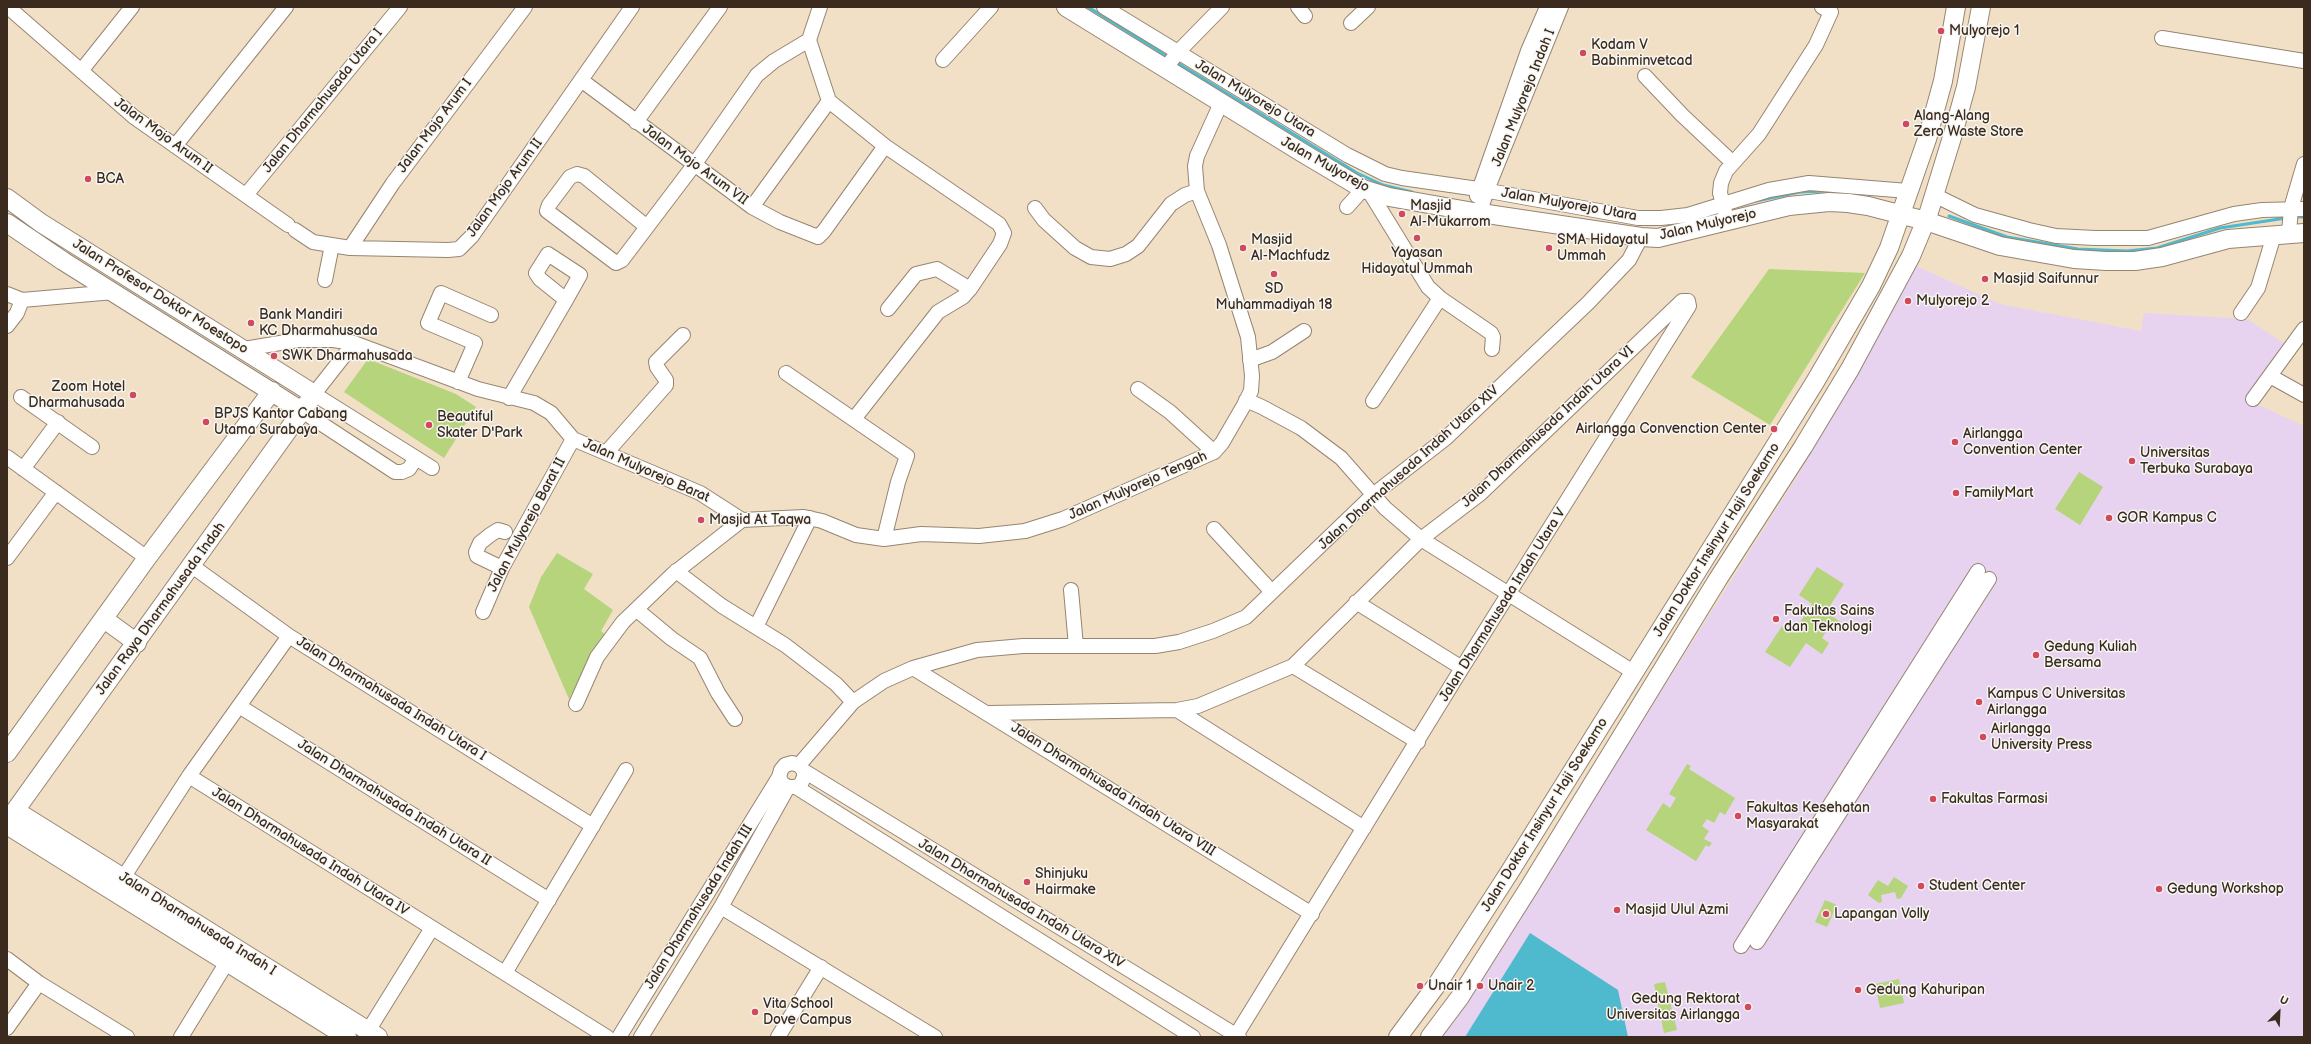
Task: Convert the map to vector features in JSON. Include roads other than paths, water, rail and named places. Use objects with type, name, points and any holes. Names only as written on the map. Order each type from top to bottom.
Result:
[{"type":"main road","name":"Jalan Mulyorejo","points":[[1067,7],[1172,61],[1306,142],[1366,190],[1389,196],[1480,200],[1641,237],[1658,238],[1725,213],[1780,198],[1868,206],[1904,202],[1930,208],[1972,224],[2000,246],[2074,259],[2093,249],[2135,261],[2162,257],[2228,239],[2289,232]]},
{"type":"main road","name":"Jalan Doktor Insinyur Haji Soekarno","points":[[1430,1037],[1460,996],[1522,899],[1718,579],[1803,447],[1873,327],[1911,256],[1930,208],[1966,87],[1981,7]]},
{"type":"main road","name":"Jalan Doktor Insinyur Haji Soekarno","points":[[1398,1037],[1438,984],[1635,673],[1815,382],[1871,286],[1889,248],[1933,117],[1943,81],[1955,15]]},
{"type":"main road","points":[[1955,15],[1970,17],[1978,25]]},
{"type":"main road","name":"Jalan Profesor Doktor Moestopo","points":[[7,198],[41,223],[314,394]]},
{"type":"main road","points":[[1868,206],[1883,226],[1889,248]]},
{"type":"main road","name":"Jalan Profesor Doktor Moestopo","points":[[7,223],[30,240],[302,411]]},
{"type":"main road","points":[[30,240],[41,223]]},
{"type":"main road","points":[[7,753],[147,558],[272,391]]},
{"type":"main road","name":"Jalan Raya Dharmahusada Indah","points":[[10,819],[314,394]]},
{"type":"main road","points":[[104,619],[137,643]]},
{"type":"main road","name":"Jalan Dharmahusada Indah I","points":[[10,819],[123,878],[347,1037]]},
{"type":"main road","name":"Jalan Dharmahusada Indah I","points":[[10,819],[231,955],[373,1034]]},
{"type":"street","name":"Jalan Mojo Arum II","points":[[8,7],[134,118],[313,242],[350,248],[448,250],[459,248],[472,236],[632,7]]},
{"type":"street","points":[[81,71],[132,7]]},
{"type":"street","points":[[175,146],[286,7]]},
{"type":"street","name":"Jalan Dharmahusada Utara I","points":[[246,195],[400,7]]},
{"type":"street","name":"Jalan Mojo Arum I","points":[[350,248],[393,183],[525,7]]},
{"type":"street","points":[[636,122],[720,7]]},
{"type":"street","points":[[820,7],[809,40],[829,100],[885,146],[999,224],[1004,233],[1000,244],[970,289],[962,298],[938,312],[854,419]]},
{"type":"street","points":[[943,60],[991,7]]},
{"type":"street","points":[[1104,7],[1172,61],[1222,7]]},
{"type":"street","points":[[1351,23],[1368,7]]},
{"type":"street","points":[[1480,200],[1528,51],[1547,7]]},
{"type":"street","name":"Jalan Mulyorejo Indah I","points":[[1480,200],[1542,56],[1561,7]]},
{"type":"street","points":[[1725,213],[1721,183],[1733,163],[1759,134],[1816,45],[1826,10]]},
{"type":"street","points":[[2162,38],[2304,61]]},
{"type":"street","points":[[647,227],[584,176],[577,174],[570,177],[549,205],[547,212],[616,263],[622,260],[694,165],[757,75],[774,61],[809,40]]},
{"type":"street","points":[[1528,51],[1542,56]]},
{"type":"street","points":[[1645,76],[1682,115],[1733,163]]},
{"type":"street","name":"Jalan Mojo Arum VII","points":[[581,80],[752,207],[780,222],[818,237],[824,231],[885,146]]},
{"type":"street","name":"Jalan Mulyorejo Tengah","points":[[742,520],[776,517],[810,518],[834,525],[856,535],[884,538],[921,534],[979,536],[1024,531],[1063,519],[1214,452],[1222,443],[1251,391],[1248,337],[1219,245],[1197,191],[1195,166],[1197,156],[1231,98]]},
{"type":"street","points":[[752,207],[829,100]]},
{"type":"street","name":"Jalan Mulyorejo Utara","points":[[1306,142],[1364,164],[1385,174],[1480,200],[1638,218],[1660,218],[1725,213]]},
{"type":"street","points":[[2241,313],[2258,288],[2289,232],[2304,164]]},
{"type":"street","points":[[1780,198],[1809,183],[1904,202]]},
{"type":"street","points":[[1347,207],[1366,190],[1428,287],[1440,298],[1491,333],[1493,337],[1492,349]]},
{"type":"street","points":[[1035,208],[1044,220],[1075,248],[1091,257],[1110,259],[1126,254],[1138,246],[1170,204],[1185,195],[1197,191]]},
{"type":"street","points":[[1930,208],[1972,224]]},
{"type":"street","points":[[2093,249],[2148,238],[2234,214],[2295,210]]},
{"type":"street","name":"Jalan Dharmahusada Indah Utara XIV","points":[[1237,1036],[801,768],[853,702],[884,680],[913,668],[977,650],[1023,646],[1155,646],[1178,642],[1234,624],[1246,617],[1374,495],[1446,438],[1588,303],[1629,260],[1636,250],[1641,237]]},
{"type":"street","points":[[325,280],[332,245]]},
{"type":"street","points":[[888,309],[916,274],[937,269],[970,289]]},
{"type":"street","points":[[7,294],[22,300],[114,292]]},
{"type":"street","points":[[458,382],[475,343],[428,323],[441,293],[491,315]]},
{"type":"street","points":[[1373,401],[1440,298]]},
{"type":"street","points":[[7,326],[17,312],[22,300]]},
{"type":"street","points":[[509,398],[566,300]]},
{"type":"street","name":"Jalan Dharmahusada Indah Utara V","points":[[1237,1036],[1462,668],[1689,306],[1688,301],[1682,302]]},
{"type":"street","name":"Jalan Dharmahusada Indah Utara VI","points":[[988,713],[1177,710],[1198,706],[1293,666],[1421,539],[1480,494],[1682,302]]},
{"type":"street","points":[[2253,399],[2304,329]]},
{"type":"street","points":[[1250,360],[1272,352],[1304,332]]},
{"type":"street","points":[[606,453],[666,385],[666,380],[657,367],[656,362],[683,335]]},
{"type":"street","name":"Jalan Mulyorejo Barat","points":[[244,350],[298,340],[333,340],[354,344],[458,382],[543,407],[573,439],[700,492],[742,520]]},
{"type":"street","points":[[354,344],[314,394],[432,468]]},
{"type":"street","points":[[786,373],[907,456],[898,482],[884,538]]},
{"type":"street","points":[[2270,376],[2304,394]]},
{"type":"street","points":[[1138,389],[1170,412],[1214,452]]},
{"type":"street","points":[[21,397],[92,447]]},
{"type":"street","points":[[1246,400],[1278,415],[1324,444],[1356,472],[1374,495],[1421,539],[1508,596],[1635,673]]},
{"type":"street","points":[[302,411],[395,472],[402,472],[409,469],[416,458]]},
{"type":"street","points":[[23,469],[58,422]]},
{"type":"street","name":"Jalan Mulyorejo Barat II","points":[[483,612],[502,568],[573,439]]},
{"type":"street","points":[[7,457],[147,558]]},
{"type":"street","points":[[7,558],[56,492]]},
{"type":"street","points":[[756,627],[810,518]]},
{"type":"street","points":[[576,704],[597,657],[622,622],[637,610],[676,571],[742,520]]},
{"type":"street","points":[[1214,529],[1272,592]]},
{"type":"street","points":[[502,568],[477,556],[476,552],[480,543],[490,535],[498,530],[505,532]]},
{"type":"street","name":"Jalan Dharmahusada Indah Utara I","points":[[192,566],[289,636],[594,826]]},
{"type":"street","points":[[676,571],[722,606],[790,649],[836,684],[853,702]]},
{"type":"street","points":[[1740,946],[1983,575],[1757,942]]},
{"type":"street","points":[[1071,590],[1076,646]]},
{"type":"street","points":[[1356,602],[1462,668]]},
{"type":"street","points":[[637,610],[672,639],[700,658],[718,693],[735,719]]},
{"type":"street","points":[[123,878],[189,776],[289,636]]},
{"type":"street","points":[[1293,666],[1418,742]]},
{"type":"street","name":"Jalan Dharmahusada Indah Utara VIII","points":[[913,668],[1312,914]]},
{"type":"street","name":"Jalan Dharmahusada Indah Utara II","points":[[239,706],[549,900]]},
{"type":"street","points":[[1177,710],[1364,828]]},
{"type":"street","points":[[792,763],[801,768],[804,777],[802,784],[788,784],[781,770],[785,765],[792,763]]},
{"type":"street","points":[[505,973],[626,770]]},
{"type":"street","name":"Jalan Dharmahusada Indah Utara IV","points":[[189,776],[607,1037]]},
{"type":"street","name":"Jalan Dharmahusada Indah Utara XIV","points":[[788,784],[1193,1037]]},
{"type":"street","name":"Jalan Dharmahusada Indah III","points":[[641,1037],[721,907],[788,784]]},
{"type":"street","name":"Jalan Dharmahusada Indah III","points":[[619,1037],[788,784]]},
{"type":"street","points":[[721,907],[935,1037]]},
{"type":"street","points":[[373,1034],[432,928]]},
{"type":"street","points":[[181,1037],[231,955]]},
{"type":"street","points":[[7,959],[39,983],[127,1037]]},
{"type":"street","points":[[778,1037],[821,967]]},
{"type":"street","points":[[7,1028],[39,983]]},
{"type":"water","points":[[1530,933],[1618,990],[1628,1037],[1465,1037]]},
{"type":"waterway","points":[[1088,7],[1170,58]]},
{"type":"waterway","points":[[1176,62],[1357,173],[1383,185],[1412,192]]},
{"type":"waterway","points":[[1756,201],[1800,192],[1827,191]]},
{"type":"waterway","points":[[1702,218],[1714,214]]},
{"type":"waterway","points":[[1949,216],[2007,237],[2078,249],[2127,251],[2157,248],[2220,228],[2286,218]]},
{"type":"waterway","points":[[2294,217],[2304,217]]},
{"type":"place","name":"Mulyorejo 1","points":[[1941,31]]},
{"type":"place","name":"Kodam V Babinminvetcad","points":[[1583,53]]},
{"type":"place","name":"Alang-Alang Zero Waste Store","points":[[1906,124]]},
{"type":"place","name":"BCA","points":[[88,179]]},
{"type":"place","name":"Masjid Al-Mukarrom","points":[[1402,214]]},
{"type":"place","name":"Yayasan Hidayatul Ummah","points":[[1417,238]]},
{"type":"place","name":"Masjid Al-Machfudz","points":[[1243,248]]},
{"type":"place","name":"SMA Hidayatul Ummah","points":[[1549,248]]},
{"type":"place","name":"SD Muhammadiyah 18","points":[[1274,274]]},
{"type":"place","name":"Masjid Saifunnur","points":[[1985,279]]},
{"type":"place","name":"Mulyorejo 2","points":[[1908,301]]},
{"type":"place","name":"Bank Mandiri KC Dharmahusada","points":[[251,323]]},
{"type":"place","name":"SWK Dharmahusada","points":[[274,356]]},
{"type":"place","name":"Zoom Hotel Dharmahusada","points":[[133,395]]},
{"type":"place","name":"BPJS Kantor Cabang Utama Surabaya","points":[[206,422]]},
{"type":"place","name":"Beautiful Skater D'Park","points":[[429,425]]},
{"type":"place","name":"Airlangga Convenction Center","points":[[1774,429]]},
{"type":"place","name":"Airlangga Convention Center","points":[[1955,442]]},
{"type":"place","name":"Universitas Terbuka Surabaya","points":[[2132,461]]},
{"type":"place","name":"FamilyMart","points":[[1956,493]]},
{"type":"place","name":"GOR Kampus C","points":[[2109,518]]},
{"type":"place","name":"Masjid At Taqwa","points":[[701,520]]},
{"type":"place","name":"Fakultas Sains dan Teknologi","points":[[1776,619]]},
{"type":"place","name":"Gedung Kuliah Bersama","points":[[2036,655]]},
{"type":"place","name":"Kampus C Universitas Airlangga","points":[[1979,702]]},
{"type":"place","name":"Airlangga University Press","points":[[1983,737]]},
{"type":"place","name":"Fakultas Farmasi","points":[[1933,799]]},
{"type":"place","name":"Fakultas Kesehatan Masyarakat","points":[[1738,816]]},
{"type":"place","name":"Shinjuku Hairmake","points":[[1027,882]]},
{"type":"place","name":"Student Center","points":[[1921,886]]},
{"type":"place","name":"Gedung Workshop","points":[[2159,889]]},
{"type":"place","name":"Masjid Ulul Azmi","points":[[1617,910]]},
{"type":"place","name":"Lapangan Volly","points":[[1826,914]]},
{"type":"place","name":"Unair 1","points":[[1420,986]]},
{"type":"place","name":"Unair 2","points":[[1480,986]]},
{"type":"place","name":"Gedung Kahuripan","points":[[1858,990]]},
{"type":"place","name":"Gedung Rektorat Universitas Airlangga","points":[[1748,1007]]},
{"type":"place","name":"Vita School Dove Campus","points":[[755,1012]]}]
